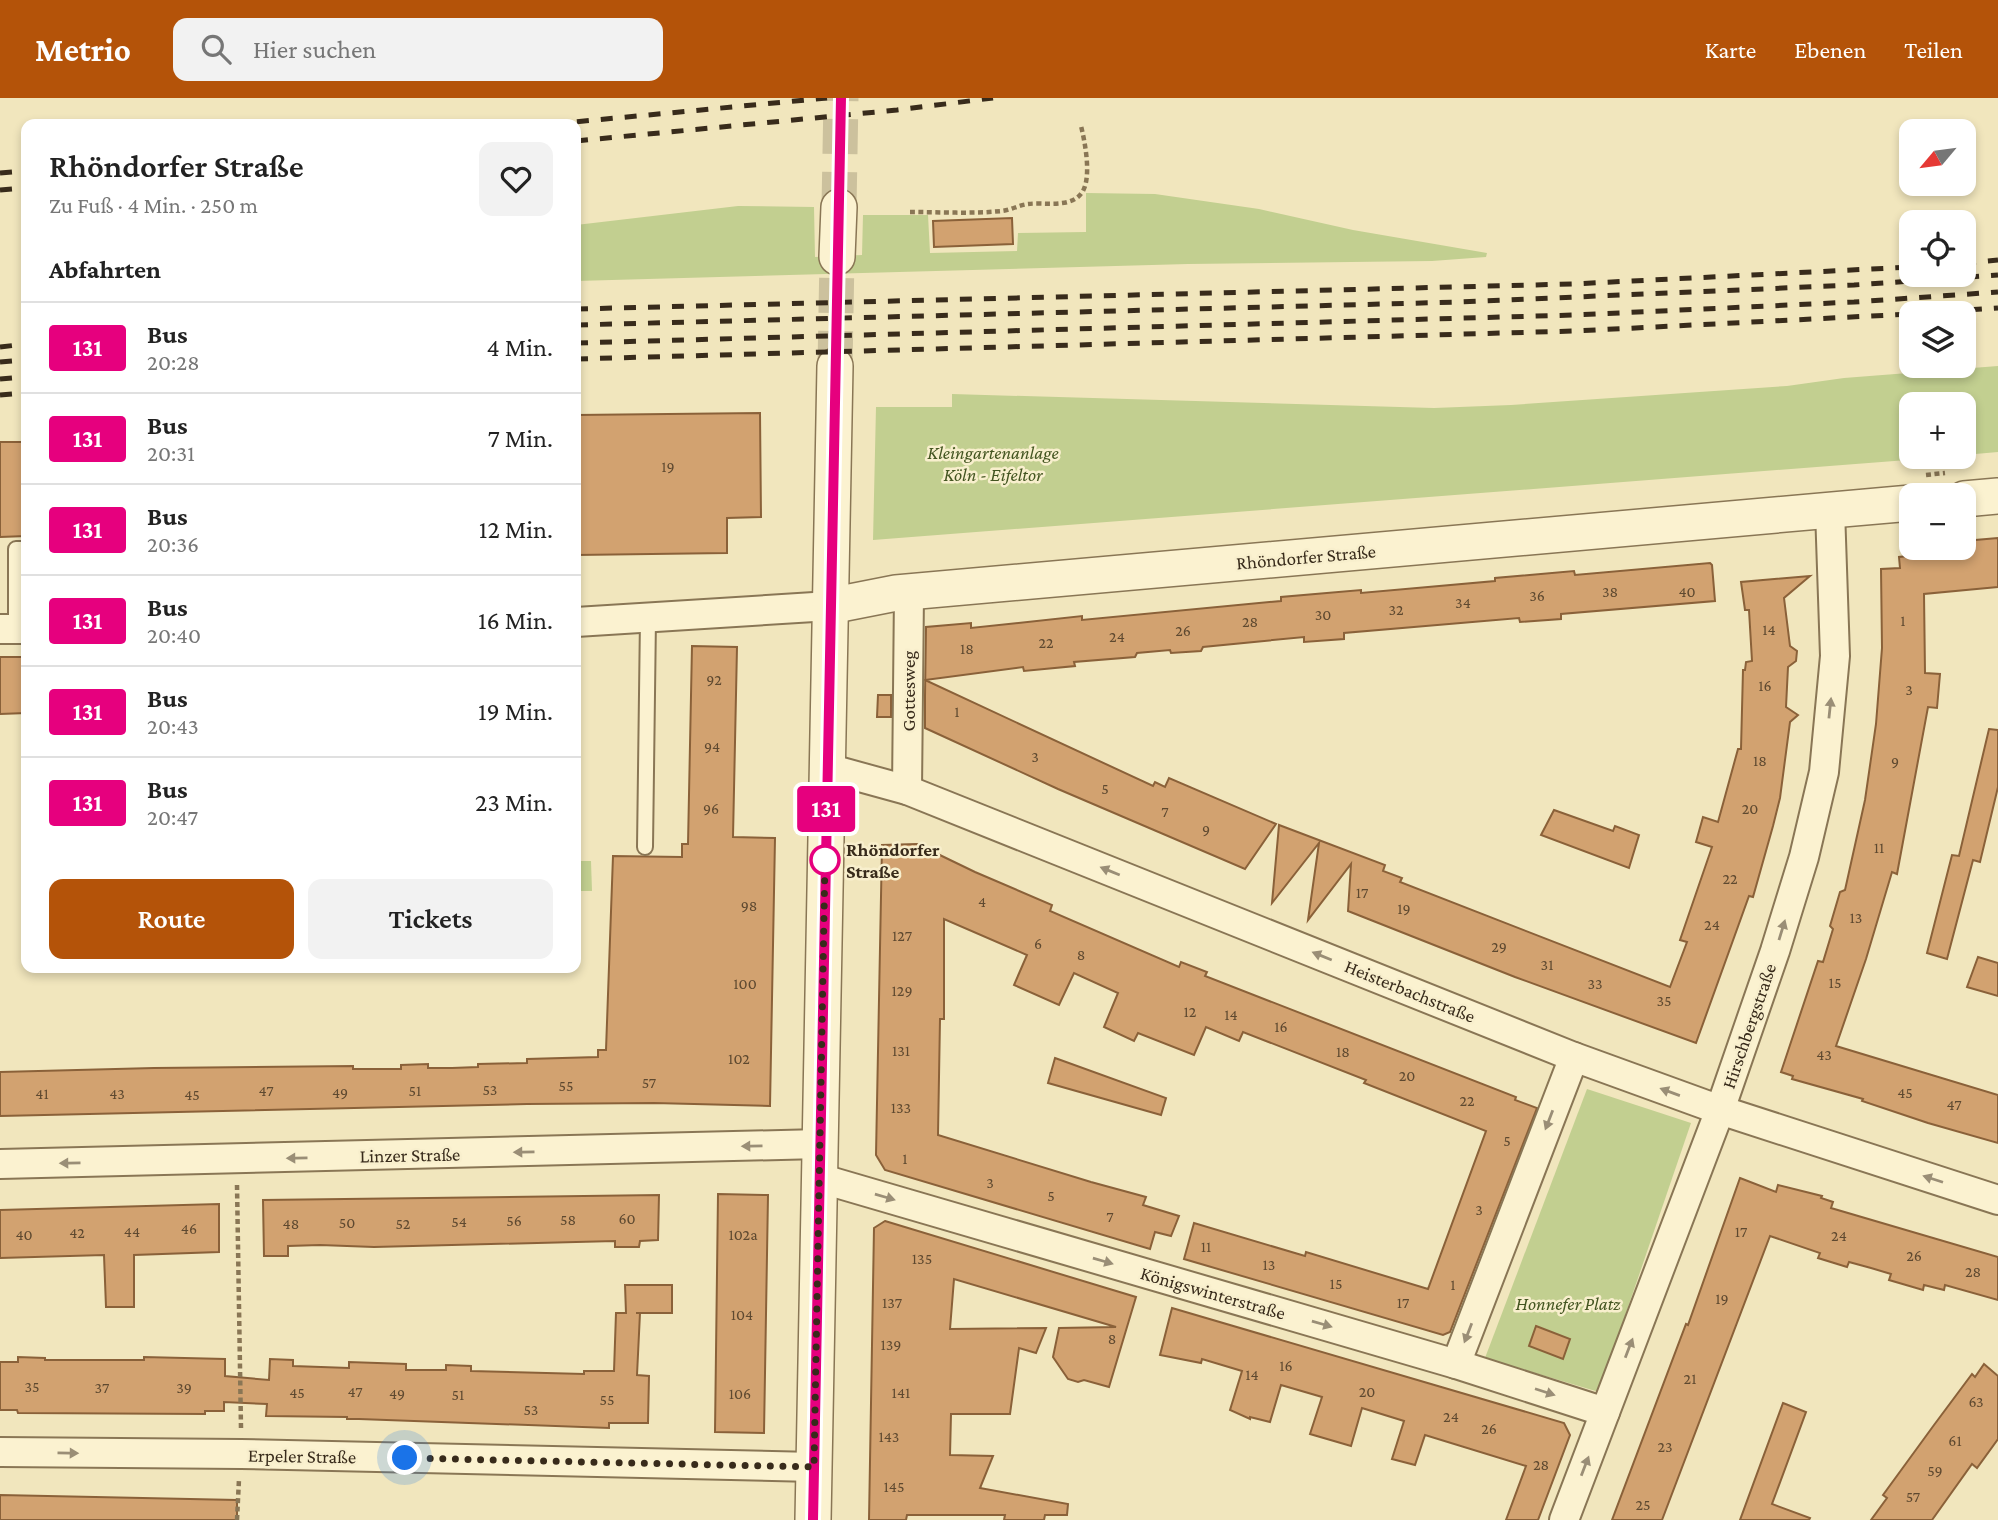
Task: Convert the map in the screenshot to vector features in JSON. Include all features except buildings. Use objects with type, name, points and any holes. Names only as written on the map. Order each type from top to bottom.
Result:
[{"type":"street","points":[[837,257],[839,207]]},
{"type":"street","points":[[813,1520],[835,366]]},
{"type":"street","points":[[1976,498],[1998,496]]},
{"type":"street","name":"Rhöndorfer Straße","points":[[581,622],[830,606],[877,596],[1899,504]]},
{"type":"street","name":"Hirschbergstraße","points":[[1564,1520],[1720,1110],[1804,857],[1824,772],[1835,656],[1830,510]]},
{"type":"street","name":"Gottesweg","points":[[907,790],[909,593]]},
{"type":"street","name":"Heisterbachstraße","points":[[827,768],[907,790],[1574,1057],[1720,1110],[1998,1200]]},
{"type":"street","points":[[1456,1364],[1574,1057]]},
{"type":"street","name":"Linzer Straße","points":[[0,1164],[237,1159],[820,1161]]},
{"type":"street","name":"Königswinterstraße","points":[[820,1161],[1605,1412]]},
{"type":"street","name":"Erpeler Straße","points":[[0,1452],[241,1454],[814,1467]]},
{"type":"lane","points":[[14,629],[16,549],[21,549]]},
{"type":"lane","points":[[645,847],[648,618]]},
{"type":"path","points":[[910,212],[1002,211],[1026,204],[1054,204],[1073,200],[1083,192],[1087,183],[1086,145],[1081,127]]},
{"type":"path","points":[[237,1159],[241,1454],[237,1520]]},
{"type":"green space","points":[[1086,193],[1155,194],[1259,209],[1353,230],[1487,253],[1486,257],[1432,261],[1188,264],[581,281],[581,224],[738,206],[814,207],[815,257],[862,255],[863,215],[928,215],[930,253],[1017,251],[1018,233],[1086,232]]},
{"type":"green space","name":"Kleingartenanlage Köln - Eifeltor","points":[[1998,366],[1998,452],[1976,454],[1976,392],[1899,392],[1899,461],[873,540],[876,407],[952,407],[952,394],[1434,408],[1787,386],[1899,374],[1899,378],[1976,378],[1976,368]]},
{"type":"green space","points":[[581,861],[591,861],[592,891],[581,891]]},
{"type":"green space","name":"Honnefer Platz","points":[[1587,1089],[1691,1123],[1599,1392],[1485,1358]]},
{"type":"tunnel","points":[[839,207],[841,98]]},
{"type":"tunnel","points":[[835,366],[837,257]]},
{"type":"railway","points":[[581,121],[827,98]]},
{"type":"railway","points":[[581,141],[993,98]]},
{"type":"railway","points":[[0,173],[21,171]]},
{"type":"railway","points":[[0,190],[21,188]]},
{"type":"railway","points":[[1976,262],[1998,260]]},
{"type":"railway","points":[[581,309],[1572,284],[1899,268]]},
{"type":"railway","points":[[581,325],[1459,302],[1854,285],[1998,275]]},
{"type":"railway","points":[[581,343],[1574,315],[1854,302],[1998,292]]},
{"type":"railway","points":[[1976,309],[1998,308]]},
{"type":"railway","points":[[581,359],[1575,331],[1899,315]]},
{"type":"railway","points":[[0,347],[21,345]]},
{"type":"railway","points":[[0,362],[21,360]]},
{"type":"railway","points":[[0,379],[21,377]]},
{"type":"railway","points":[[0,395],[21,393]]},
{"type":"bus line","name":"131","points":[[813,1520],[841,98]]},
{"type":"place","name":"Rhöndorfer Straße","points":[[825,860]]},
{"type":"route","points":[[405,1458],[814,1467],[825,860]]}]
